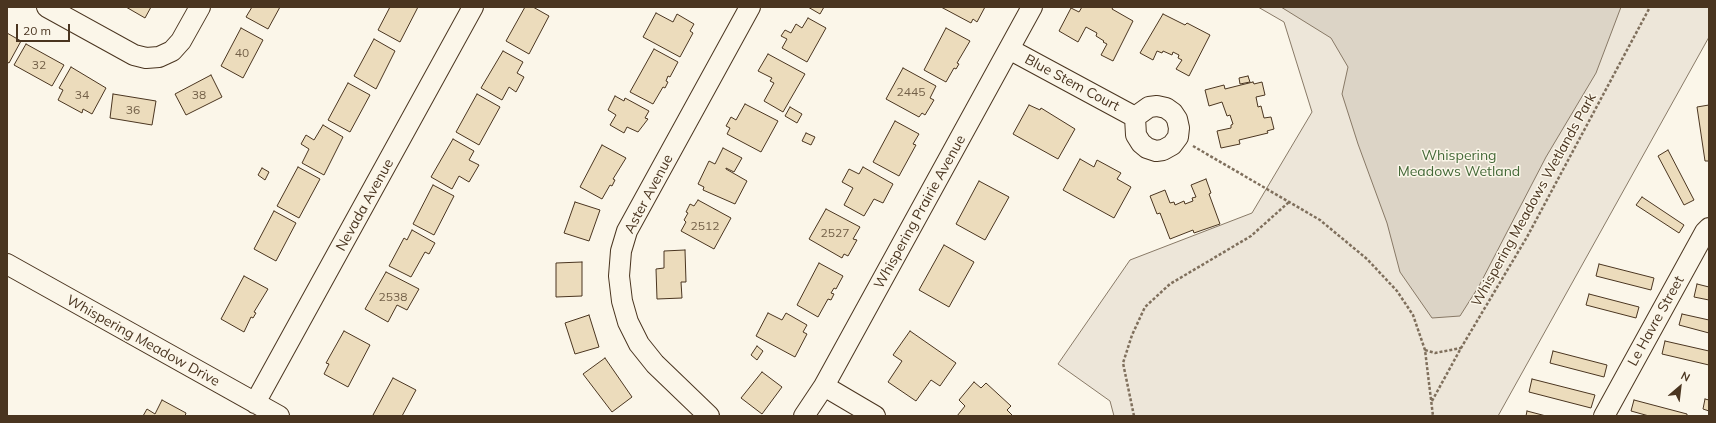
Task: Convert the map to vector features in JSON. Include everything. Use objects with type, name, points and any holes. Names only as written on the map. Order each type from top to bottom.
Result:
[{"type":"street","points":[[47,7],[134,55],[146,58],[159,57],[172,51],[181,41],[200,7]]},
{"type":"street","name":"Nevada Avenue","points":[[256,403],[473,7]]},
{"type":"street","name":"Aster Avenue","points":[[709,416],[655,364],[639,344],[628,322],[622,301],[619,276],[621,252],[627,231],[750,7]]},
{"type":"street","name":"Whispering Prairie Avenue","points":[[804,416],[824,386],[1032,7]]},
{"type":"street","name":"Blue Stem Court","points":[[1009,50],[1135,118]]},
{"type":"street","name":"Le Havre Street","points":[[1604,416],[1705,232],[1709,228]]},
{"type":"street","name":"Whispering Meadow Drive","points":[[7,264],[279,416]]},
{"type":"street","points":[[824,386],[875,416]]},
{"type":"path","name":"Whispering Meadows Wetlands Park","points":[[1432,401],[1461,348],[1527,237],[1650,7]]},
{"type":"path","points":[[1193,146],[1320,220],[1367,259],[1397,291],[1413,315],[1425,350],[1433,416]]},
{"type":"path","points":[[1134,416],[1123,364],[1132,335],[1145,307],[1170,284],[1251,236],[1289,202]]},
{"type":"path","points":[[1425,350],[1435,353],[1461,348]]},
{"type":"green space","name":"Whispering Meadows Wetland","points":[[1258,7],[1709,7],[1709,37],[1498,416],[1114,416],[1110,401],[1058,364],[1130,260],[1252,213],[1312,112],[1284,22]]},
{"type":"shaded area","points":[[1281,7],[1621,7],[1596,73],[1546,157],[1479,286],[1460,316],[1432,318],[1400,272],[1387,223],[1358,144],[1342,94],[1348,67],[1331,38]]},
{"type":"building","points":[[126,7],[151,7],[145,18]]},
{"type":"building","points":[[252,7],[280,7],[268,29],[246,17]]},
{"type":"building","points":[[390,7],[418,7],[400,42],[378,30]]},
{"type":"building","points":[[525,7],[533,7],[549,16],[529,54],[506,41]]},
{"type":"building","points":[[808,7],[824,7],[820,14]]},
{"type":"building","points":[[941,7],[985,7],[977,22],[973,19],[971,23]]},
{"type":"building","points":[[1082,7],[1113,7],[1112,9],[1133,21],[1113,61],[1101,55],[1107,44],[1096,36],[1097,33],[1086,27],[1078,42],[1059,31],[1071,8],[1079,12]]},
{"type":"building","points":[[656,13],[673,22],[677,14],[694,24],[690,31],[693,33],[680,57],[643,37]]},
{"type":"building","points":[[1163,14],[1185,25],[1187,23],[1210,35],[1189,76],[1176,69],[1182,60],[1178,58],[1179,55],[1173,52],[1172,55],[1163,51],[1162,53],[1157,51],[1153,60],[1140,53]]},
{"type":"building","points":[[808,18],[826,28],[807,62],[782,48],[787,39],[781,36],[785,30],[791,33],[796,24],[802,28]]},
{"type":"building","points":[[241,28],[263,40],[243,78],[221,66]]},
{"type":"building","points":[[946,28],[970,41],[957,63],[959,64],[956,69],[954,68],[946,82],[924,70]]},
{"type":"building","points":[[7,33],[21,41],[9,63],[7,62]]},
{"type":"building","points":[[374,39],[395,51],[376,89],[354,76]]},
{"type":"building","points":[[26,44],[64,65],[52,86],[14,65]]},
{"type":"building","points":[[654,49],[678,62],[670,77],[668,76],[666,81],[668,82],[665,88],[663,87],[653,104],[630,92]]},
{"type":"building","points":[[503,51],[523,62],[517,73],[524,77],[516,92],[509,87],[502,100],[481,88]]},
{"type":"building","points":[[768,54],[805,74],[783,112],[764,101],[774,83],[770,81],[772,78],[758,71]]},
{"type":"building","points":[[71,67],[106,88],[92,114],[83,109],[82,113],[58,100],[63,90],[59,88]]},
{"type":"building","points":[[903,68],[936,86],[930,98],[934,100],[925,115],[922,113],[919,117],[886,99]]},
{"type":"building","points":[[211,75],[222,97],[186,115],[175,94]]},
{"type":"building","points":[[1248,76],[1250,82],[1240,84],[1239,78]]},
{"type":"building","points":[[1253,82],[1254,84],[1262,82],[1265,95],[1256,97],[1258,107],[1261,106],[1264,118],[1271,117],[1274,129],[1267,131],[1268,133],[1239,140],[1240,144],[1221,148],[1217,131],[1231,128],[1231,125],[1233,124],[1230,115],[1227,116],[1222,102],[1209,106],[1205,90],[1224,85],[1225,89]]},
{"type":"building","points":[[348,83],[370,95],[350,132],[328,120]]},
{"type":"building","points":[[113,94],[156,101],[152,125],[110,118]]},
{"type":"building","points":[[477,94],[500,107],[479,145],[456,132]]},
{"type":"building","points":[[615,96],[624,101],[625,98],[649,111],[645,118],[648,119],[638,132],[627,127],[624,133],[610,125],[616,115],[608,110]]},
{"type":"building","points":[[745,104],[778,121],[761,152],[727,134],[730,128],[726,126],[731,117],[736,120]]},
{"type":"building","points":[[1029,105],[1040,110],[1041,108],[1075,129],[1058,159],[1013,134]]},
{"type":"building","points":[[1709,105],[1709,161],[1705,161],[1697,107]]},
{"type":"building","points":[[790,107],[802,114],[797,123],[785,116]]},
{"type":"building","points":[[895,121],[919,134],[913,144],[916,145],[899,176],[873,162]]},
{"type":"building","points":[[323,125],[343,137],[324,175],[302,163],[309,149],[301,144],[306,135],[314,140]]},
{"type":"building","points":[[806,133],[815,137],[811,145],[802,141]]},
{"type":"building","points":[[453,139],[474,151],[469,160],[479,165],[469,182],[459,176],[452,189],[431,177]]},
{"type":"building","points":[[602,145],[626,158],[613,179],[615,180],[612,186],[610,185],[602,199],[580,187]]},
{"type":"building","points":[[723,148],[742,158],[734,172],[726,169],[747,181],[735,204],[703,190],[704,187],[698,184],[709,161],[715,164]]},
{"type":"building","points":[[1668,150],[1694,200],[1684,205],[1658,156]]},
{"type":"building","points":[[1080,159],[1094,167],[1097,160],[1121,173],[1117,179],[1131,187],[1114,218],[1063,190]]},
{"type":"building","points":[[298,167],[320,179],[299,218],[277,206]]},
{"type":"building","points":[[863,167],[893,184],[883,203],[874,199],[864,216],[844,205],[853,188],[842,182],[849,169],[859,174]]},
{"type":"building","points":[[262,168],[269,172],[265,180],[258,175]]},
{"type":"building","points":[[1206,179],[1211,193],[1209,194],[1220,224],[1194,233],[1193,230],[1170,239],[1160,213],[1157,214],[1150,196],[1165,190],[1170,203],[1174,202],[1175,205],[1184,201],[1185,204],[1193,201],[1192,198],[1196,197],[1191,185]]},
{"type":"building","points":[[979,181],[1009,197],[985,240],[956,224]]},
{"type":"building","points":[[433,185],[454,196],[434,235],[413,224]]},
{"type":"building","points":[[1642,197],[1684,225],[1679,233],[1636,205]]},
{"type":"building","points":[[698,200],[731,218],[714,249],[681,231],[686,222],[684,220],[688,213],[686,212],[690,204],[694,206]]},
{"type":"building","points":[[575,202],[600,210],[589,241],[564,233]]},
{"type":"building","points":[[826,209],[860,227],[853,239],[857,240],[848,256],[844,254],[842,258],[809,239]]},
{"type":"building","points":[[274,211],[296,223],[276,261],[254,249]]},
{"type":"building","points":[[412,230],[435,243],[429,254],[425,252],[411,277],[389,266],[404,238],[407,240]]},
{"type":"building","points":[[944,245],[974,262],[949,307],[919,290]]},
{"type":"building","points":[[685,250],[686,282],[681,282],[682,298],[657,299],[656,269],[664,268],[664,251]]},
{"type":"building","points":[[582,262],[582,296],[556,297],[556,263]]},
{"type":"building","points":[[819,263],[843,276],[836,289],[834,288],[831,293],[834,294],[831,300],[828,299],[818,317],[797,305]]},
{"type":"building","points":[[1599,264],[1654,278],[1651,290],[1596,276]]},
{"type":"building","points":[[386,272],[419,289],[407,310],[397,305],[388,322],[365,309]]},
{"type":"building","points":[[244,276],[268,289],[254,312],[256,313],[253,318],[251,317],[244,332],[221,319]]},
{"type":"building","points":[[1697,284],[1709,287],[1709,300],[1694,297]]},
{"type":"building","points":[[1589,294],[1639,307],[1636,318],[1586,305]]},
{"type":"building","points":[[768,313],[782,320],[786,313],[807,325],[803,332],[807,334],[795,357],[756,336]]},
{"type":"building","points":[[1682,314],[1709,320],[1709,333],[1679,325]]},
{"type":"building","points":[[589,315],[599,347],[575,354],[565,323]]},
{"type":"building","points":[[344,331],[370,345],[348,387],[324,374],[329,364],[326,363]]},
{"type":"building","points":[[910,331],[956,363],[940,386],[931,380],[916,401],[888,382],[902,361],[893,355]]},
{"type":"building","points":[[1665,341],[1709,351],[1709,365],[1662,354]]},
{"type":"building","points":[[757,346],[763,351],[757,360],[751,355]]},
{"type":"building","points":[[1553,351],[1607,365],[1604,377],[1550,363]]},
{"type":"building","points":[[605,358],[632,397],[612,412],[583,374]]},
{"type":"building","points":[[762,372],[782,387],[762,414],[741,398]]},
{"type":"building","points":[[393,378],[416,390],[402,416],[373,415]]},
{"type":"building","points":[[1532,379],[1595,395],[1591,408],[1529,392]]},
{"type":"building","points":[[974,382],[981,388],[986,383],[1011,406],[1007,410],[1013,416],[957,416],[965,406],[959,400]]},
{"type":"building","points":[[1705,399],[1709,400],[1709,411],[1703,409]]},
{"type":"building","points":[[162,400],[186,413],[185,416],[143,416],[147,409],[155,414]]},
{"type":"building","points":[[1634,400],[1687,414],[1687,416],[1649,416],[1631,411]]},
{"type":"building","points":[[1527,411],[1546,416],[1526,416]]}]
